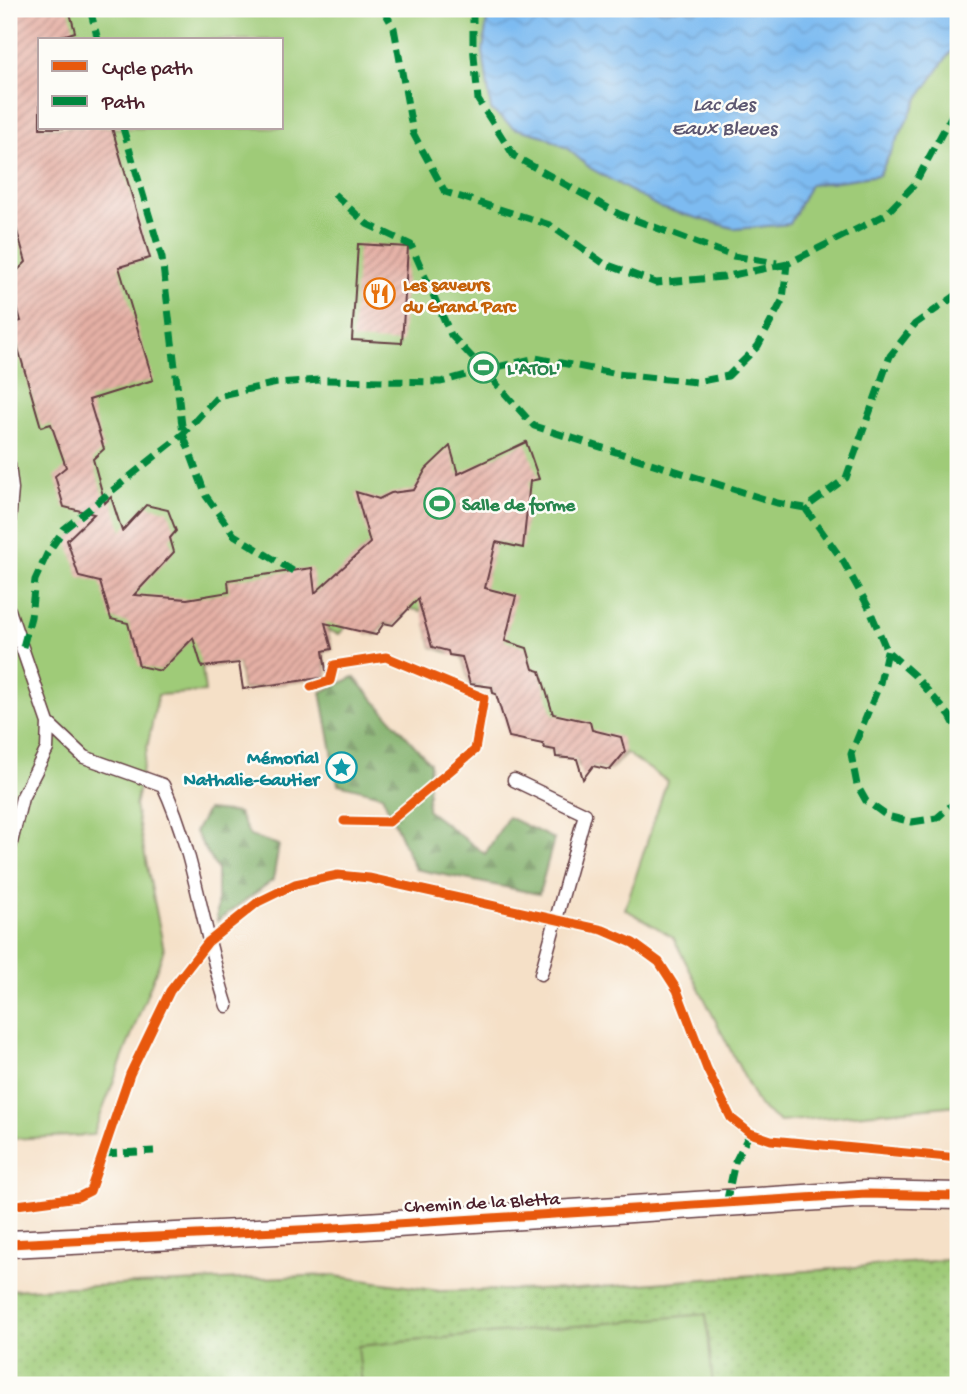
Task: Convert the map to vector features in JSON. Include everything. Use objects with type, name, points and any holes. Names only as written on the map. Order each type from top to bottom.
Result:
[{"type":"street","name":"Chemin de la Bletta","points":[[9,1244],[319,1229],[866,1194],[958,1196]]},
{"type":"lane","points":[[9,465],[12,489],[9,523]]},
{"type":"lane","points":[[9,610],[48,723],[47,749],[22,798],[9,851]]},
{"type":"lane","points":[[48,723],[84,757],[163,785],[175,811],[214,966],[227,1006]]},
{"type":"lane","points":[[514,780],[584,814],[541,974]]},
{"type":"green space","name":"L'ATOL'","points":[[9,9],[958,9],[958,1105],[780,1122],[759,1106],[673,937],[625,909],[667,781],[626,753],[610,770],[594,766],[591,769],[579,767],[576,755],[556,757],[555,750],[544,748],[541,736],[502,696],[493,693],[491,685],[470,684],[462,657],[432,647],[426,624],[434,614],[403,607],[404,614],[393,625],[384,624],[376,635],[367,633],[365,627],[351,622],[339,634],[327,630],[332,649],[323,651],[327,677],[243,689],[239,663],[202,667],[205,692],[158,695],[135,806],[164,950],[93,1135],[9,1139]]},
{"type":"green space","points":[[354,677],[430,763],[427,810],[485,854],[508,817],[554,839],[539,894],[415,869],[382,795],[338,784],[321,692]]},
{"type":"green space","points":[[207,810],[238,813],[250,836],[279,845],[273,880],[217,921],[217,869],[195,832]]},
{"type":"green space","points":[[958,1259],[958,1385],[9,1385],[9,1290],[328,1275],[440,1291],[578,1289]]},
{"type":"green space","points":[[706,1314],[713,1385],[362,1385],[358,1346]]},
{"type":"water","name":"Lac des Eaux Bleues","points":[[488,9],[958,9],[958,41],[918,99],[879,175],[810,185],[790,224],[736,229],[661,208],[590,168],[568,149],[544,136],[514,128],[491,110],[483,52]]},
{"type":"building","points":[[9,9],[69,9],[75,32],[56,38],[38,38],[38,130],[113,130],[150,258],[119,267],[153,380],[89,400],[104,449],[93,459],[105,503],[111,497],[122,531],[146,505],[168,510],[176,531],[170,538],[174,552],[134,595],[187,599],[229,592],[228,580],[312,568],[315,593],[370,543],[356,492],[379,499],[391,493],[414,490],[426,469],[450,446],[458,474],[526,442],[539,479],[530,481],[523,548],[496,542],[485,588],[516,596],[505,641],[527,648],[533,669],[540,671],[553,714],[590,722],[592,730],[621,737],[625,752],[610,770],[593,766],[583,779],[577,759],[556,757],[555,750],[544,748],[543,744],[509,737],[492,687],[470,684],[462,657],[449,655],[448,651],[432,647],[418,599],[393,625],[384,623],[376,635],[325,623],[332,649],[323,651],[327,677],[243,689],[239,663],[202,667],[193,638],[161,671],[139,666],[128,623],[111,619],[100,582],[79,577],[67,540],[94,514],[64,507],[55,476],[66,467],[51,424],[41,427],[11,324],[21,321],[9,279],[26,262],[9,204]]},
{"type":"building","name":"Les saveurs du Grand Parc","points":[[358,244],[408,247],[402,343],[352,340]]},
{"type":"marked path","points":[[90,9],[97,38]]},
{"type":"marked path","points":[[383,9],[394,28],[413,133],[445,192],[550,225],[603,263],[656,283],[723,277],[787,264]]},
{"type":"marked path","points":[[473,9],[478,100],[514,156],[619,214],[733,256],[777,263]]},
{"type":"marked path","points":[[334,194],[367,224],[411,245],[451,335],[484,370],[536,358],[618,374],[696,382],[728,376],[758,346],[783,299],[787,264],[885,215],[914,185],[958,104]]},
{"type":"marked path","points":[[124,130],[162,258],[183,434],[206,496],[234,535],[293,571]]},
{"type":"marked path","points":[[23,647],[31,617],[35,580],[47,554],[64,529],[183,434],[218,396],[277,383],[321,380],[441,382],[484,370],[534,426],[777,503],[805,508],[846,478],[890,356],[915,324],[958,294]]},
{"type":"marked path","points":[[805,508],[843,561],[869,608],[887,651],[914,675],[950,716],[958,731]]},
{"type":"marked path","points":[[887,651],[880,683],[851,754],[857,785],[866,801],[887,816],[912,822],[937,818],[953,804],[958,794]]},
{"type":"marked path","points":[[726,1204],[735,1162],[750,1133]]},
{"type":"marked path","points":[[103,1154],[154,1151]]},
{"type":"cycle path","points":[[311,687],[330,681],[334,665],[386,657],[484,698],[475,750],[389,822],[344,821]]},
{"type":"cycle path","points":[[9,1206],[78,1197],[90,1191],[130,1074],[170,991],[208,942],[258,902],[295,884],[338,875],[369,878],[603,930],[633,943],[659,962],[677,990],[707,1069],[731,1118],[750,1133],[771,1140],[958,1158]]},
{"type":"cycle path","points":[[9,1244],[319,1229],[866,1194],[958,1196]]},
{"type":"place","name":"Les saveurs du Grand Parc","points":[[380,294]]},
{"type":"place","name":"L'ATOL'","points":[[484,367]]},
{"type":"place","name":"Salle de forme","points":[[439,503]]},
{"type":"place","name":"Mémorial Nathalie-Gautier","points":[[342,767]]}]
